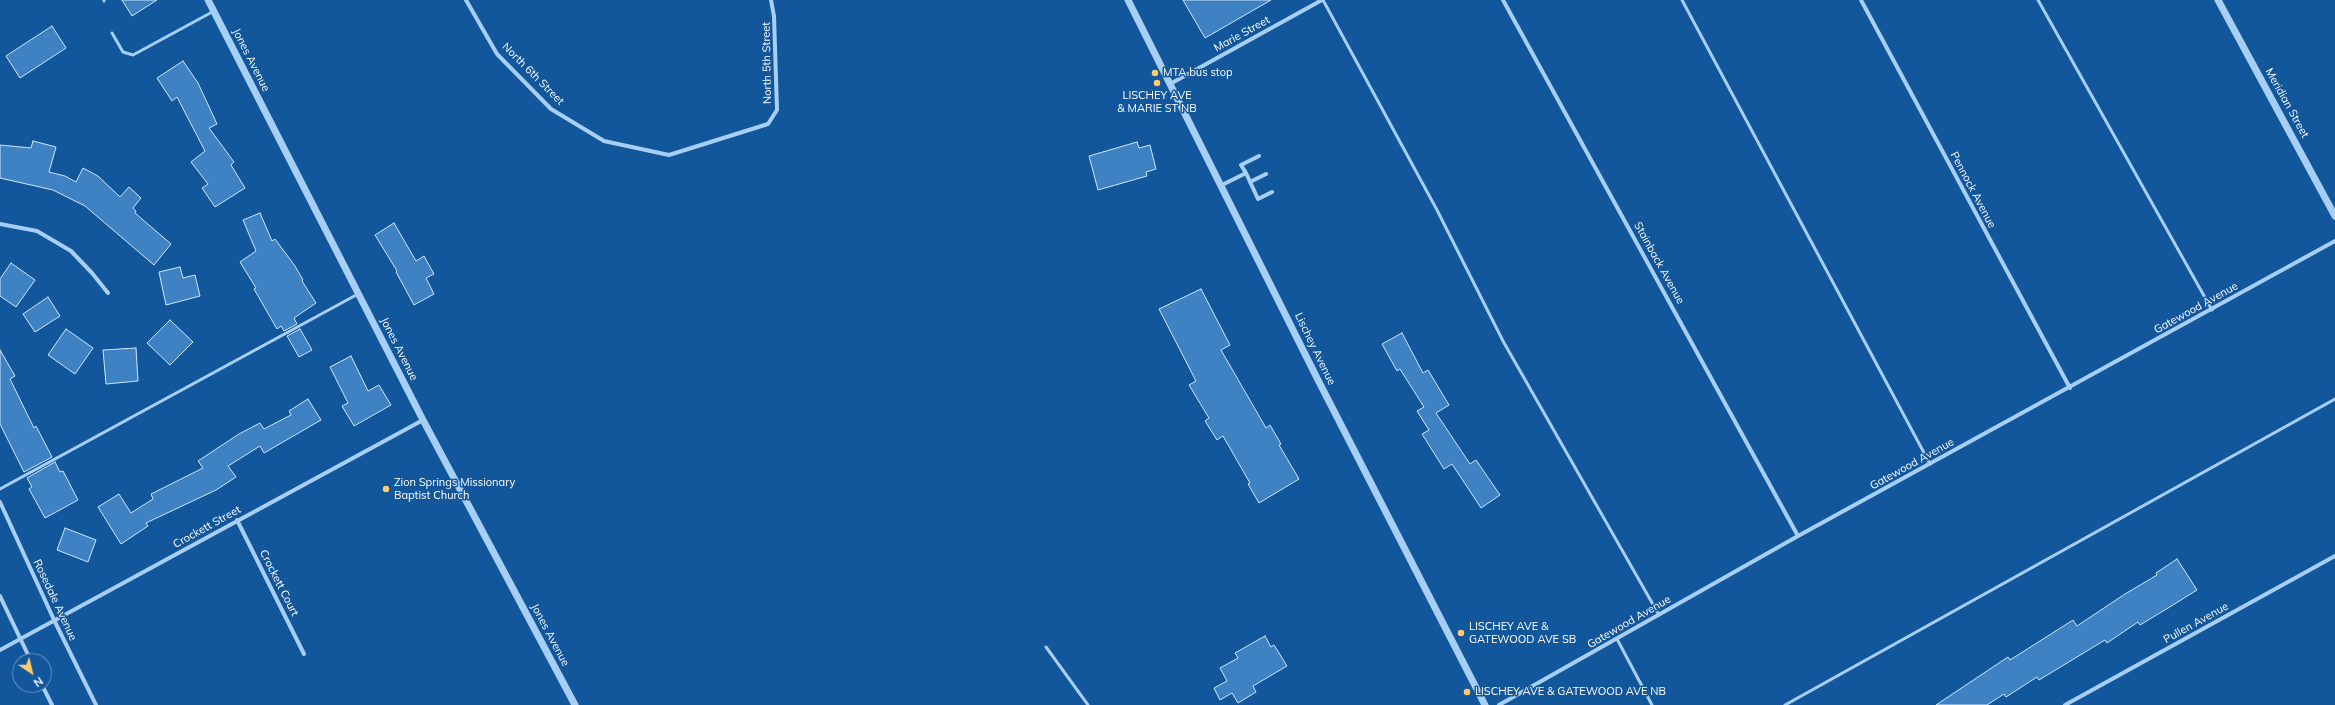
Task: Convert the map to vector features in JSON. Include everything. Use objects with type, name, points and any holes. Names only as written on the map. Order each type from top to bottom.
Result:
[{"type":"street","name":"Jones Avenue","points":[[208,0],[423,420],[575,705]]},
{"type":"street","name":"North 6th Street","points":[[466,0],[497,54],[551,108],[604,141],[670,155],[768,124]]},
{"type":"street","name":"North 5th Street","points":[[768,124],[777,110],[774,16],[771,0]]},
{"type":"street","name":"Lischey Avenue","points":[[1128,0],[1317,378],[1485,705]]},
{"type":"street","name":"Marie Street","points":[[1170,84],[1323,0]]},
{"type":"street","name":"Stainback Avenue","points":[[1503,0],[1798,536]]},
{"type":"street","name":"Pennock Avenue","points":[[1861,0],[2070,388]]},
{"type":"street","name":"Meridian Street","points":[[2218,0],[2335,216]]},
{"type":"street","points":[[1259,156],[1241,165],[1258,199],[1272,192]]},
{"type":"street","points":[[1222,186],[1246,173]]},
{"type":"street","points":[[1250,182],[1266,174]]},
{"type":"street","points":[[0,224],[37,231],[72,250],[108,293]]},
{"type":"street","name":"Gatewood Avenue","points":[[1499,705],[1798,536],[2212,310],[2335,241]]},
{"type":"street","name":"Crockett Street","points":[[0,650],[55,622],[237,520],[423,420]]},
{"type":"street","name":"Rosedale Avenue","points":[[0,502],[55,622],[96,705]]},
{"type":"street","name":"Crockett Court","points":[[237,520],[304,654]]},
{"type":"street","name":"Pullen Avenue","points":[[2065,705],[2335,556]]},
{"type":"street","points":[[0,596],[27,653]]},
{"type":"street","points":[[46,693],[52,705]]},
{"type":"lane","points":[[1323,0],[1437,210],[1503,341],[1659,615]]},
{"type":"lane","points":[[1682,0],[1930,464]]},
{"type":"lane","points":[[2038,0],[2212,310]]},
{"type":"lane","points":[[112,33],[123,52],[133,55],[214,11]]},
{"type":"lane","points":[[0,489],[358,294]]},
{"type":"lane","points":[[1786,705],[2335,399]]},
{"type":"lane","points":[[1618,639],[1652,705]]},
{"type":"lane","points":[[1046,647],[1088,705]]},
{"type":"building","points":[[122,0],[157,0],[132,16]]},
{"type":"building","points":[[1183,0],[1271,0],[1205,38]]},
{"type":"building","points":[[52,26],[66,48],[20,78],[6,56]]},
{"type":"building","points":[[183,61],[198,83],[217,124],[209,128],[234,162],[231,165],[245,188],[215,207],[202,188],[208,184],[191,162],[205,151],[177,97],[172,101],[157,78]]},
{"type":"building","points":[[33,141],[56,147],[49,172],[65,176],[76,182],[83,168],[98,176],[120,197],[129,187],[141,198],[133,208],[136,211],[135,213],[171,244],[154,265],[85,206],[53,190],[0,178],[0,145],[31,148]]},
{"type":"building","points":[[1137,142],[1139,148],[1150,145],[1156,169],[1146,172],[1147,176],[1098,190],[1089,156]]},
{"type":"building","points":[[260,213],[272,241],[275,239],[295,266],[303,280],[302,281],[316,303],[294,318],[297,324],[284,331],[281,326],[277,329],[254,289],[256,288],[240,262],[256,251],[243,220]]},
{"type":"building","points":[[394,223],[416,261],[424,256],[434,274],[426,278],[434,294],[414,305],[396,272],[397,271],[375,235]]},
{"type":"building","points":[[11,263],[35,280],[16,307],[0,296],[0,279]]},
{"type":"building","points":[[180,267],[183,278],[195,275],[200,296],[166,305],[159,272]]},
{"type":"building","points":[[1201,289],[1230,345],[1221,350],[1266,428],[1270,425],[1281,444],[1279,445],[1299,479],[1259,503],[1248,484],[1250,483],[1223,436],[1217,440],[1205,421],[1209,418],[1189,385],[1196,381],[1159,309]]},
{"type":"building","points":[[48,297],[60,316],[35,332],[23,314]]},
{"type":"building","points":[[170,320],[193,342],[170,365],[147,343]]},
{"type":"building","points":[[66,329],[93,348],[75,374],[48,355]]},
{"type":"building","points":[[300,329],[312,350],[299,357],[287,336]]},
{"type":"building","points":[[1402,333],[1423,373],[1428,370],[1449,405],[1436,413],[1470,464],[1476,460],[1500,495],[1481,508],[1452,464],[1444,469],[1422,434],[1429,430],[1417,411],[1424,407],[1400,369],[1397,371],[1382,344]]},
{"type":"building","points":[[136,348],[138,381],[106,384],[103,350]]},
{"type":"building","points":[[0,350],[15,376],[10,379],[34,428],[36,426],[52,457],[24,472],[0,424]]},
{"type":"building","points":[[351,356],[368,391],[379,385],[391,405],[354,426],[342,406],[348,403],[330,367]]},
{"type":"building","points":[[308,399],[321,420],[264,453],[260,446],[228,466],[236,477],[216,490],[146,523],[148,526],[121,544],[98,507],[119,494],[131,513],[153,499],[151,494],[203,468],[198,461],[239,434],[260,423],[264,429],[291,415],[289,411]]},
{"type":"building","points":[[55,462],[60,472],[63,471],[78,500],[45,518],[29,489],[32,487],[27,478]]},
{"type":"building","points":[[65,528],[96,540],[88,562],[57,550]]},
{"type":"building","points":[[2177,559],[2197,590],[2140,625],[2138,622],[2107,643],[2105,640],[2039,680],[2037,677],[2006,697],[2004,694],[1987,705],[1936,705],[2008,657],[2010,660],[2073,620],[2077,626],[2157,575],[2156,573]]},
{"type":"building","points":[[1265,636],[1271,647],[1274,645],[1287,666],[1253,686],[1256,692],[1238,703],[1232,693],[1220,700],[1214,688],[1227,681],[1220,668],[1238,658],[1235,653]]},
{"type":"place","name":"MTA bus stop","points":[[1155,73]]},
{"type":"place","name":"LISCHEY AVE & MARIE ST NB","points":[[1157,83]]},
{"type":"place","name":"Zion Springs Missionary Baptist Church","points":[[386,489]]},
{"type":"place","name":"LISCHEY AVE & GATEWOOD AVE SB","points":[[1461,633]]},
{"type":"place","name":"LISCHEY AVE & GATEWOOD AVE NB","points":[[1467,692]]}]
